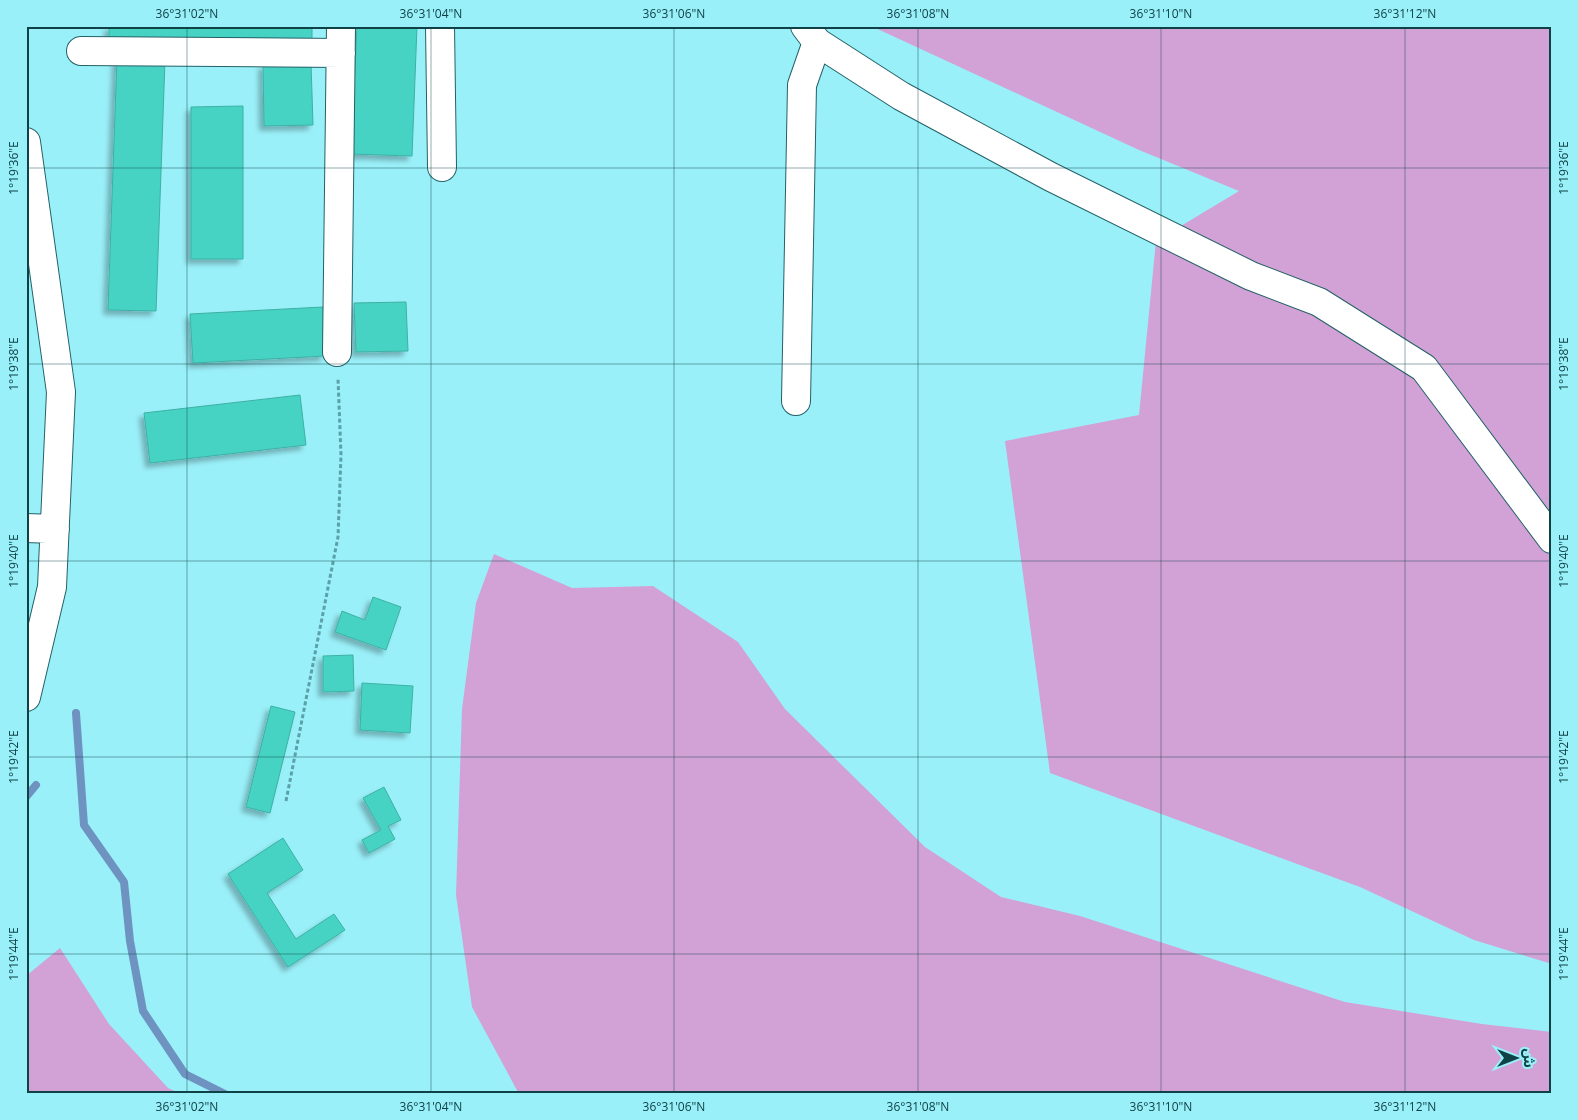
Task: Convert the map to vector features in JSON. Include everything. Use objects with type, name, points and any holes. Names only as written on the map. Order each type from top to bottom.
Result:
[{"type":"street","points":[[337,352],[341,26]]},
{"type":"street","points":[[440,26],[442,168]]},
{"type":"street","points":[[796,401],[802,85],[811,34],[901,96],[1052,177],[1251,276],[1319,302],[1424,368],[1552,539]]},
{"type":"street","points":[[81,51],[341,53]]},
{"type":"street","points":[[26,142],[61,392],[52,587],[26,697]]},
{"type":"street","points":[[26,528],[54,529]]},
{"type":"path","points":[[286,801],[338,537],[341,455],[337,352]]},
{"type":"shaded area","points":[[871,26],[1552,26],[1552,964],[1474,940],[1360,887],[1050,773],[1005,441],[1139,415],[1156,241],[1239,191],[1139,150]]},
{"type":"shaded area","points":[[494,554],[572,588],[653,586],[738,642],[785,709],[925,847],[1001,897],[1080,916],[1345,1002],[1482,1024],[1552,1032],[1552,1094],[519,1094],[472,1007],[456,895],[462,709],[476,603]]},
{"type":"shaded area","points":[[60,948],[109,1024],[168,1088],[181,1094],[26,1094],[26,976]]},
{"type":"building","points":[[109,26],[312,26],[312,42],[109,43]]},
{"type":"building","points":[[357,26],[417,26],[412,156],[351,154]]},
{"type":"building","points":[[117,58],[165,60],[156,311],[108,310]]},
{"type":"building","points":[[311,63],[313,125],[264,126],[263,65]]},
{"type":"building","points":[[243,106],[243,259],[191,259],[191,107]]},
{"type":"building","points":[[406,302],[408,351],[356,352],[354,303]]},
{"type":"building","points":[[323,307],[325,356],[193,363],[190,314]]},
{"type":"building","points":[[300,395],[306,445],[150,463],[144,413]]},
{"type":"building","points":[[373,597],[401,607],[386,650],[335,632],[342,611],[365,620]]},
{"type":"building","points":[[353,655],[354,691],[323,692],[323,656]]},
{"type":"building","points":[[362,683],[413,686],[410,733],[360,730]]},
{"type":"building","points":[[271,706],[295,712],[270,813],[246,807]]},
{"type":"building","points":[[384,787],[401,820],[388,826],[395,839],[369,853],[362,840],[381,830],[363,798]]},
{"type":"building","points":[[283,838],[303,870],[267,893],[296,939],[334,914],[345,930],[288,967],[228,874]]},
{"type":"waterway","points":[[76,713],[84,825],[124,882],[130,941],[143,1011],[185,1074],[225,1094]]},
{"type":"waterway","points":[[26,797],[36,785]]}]
